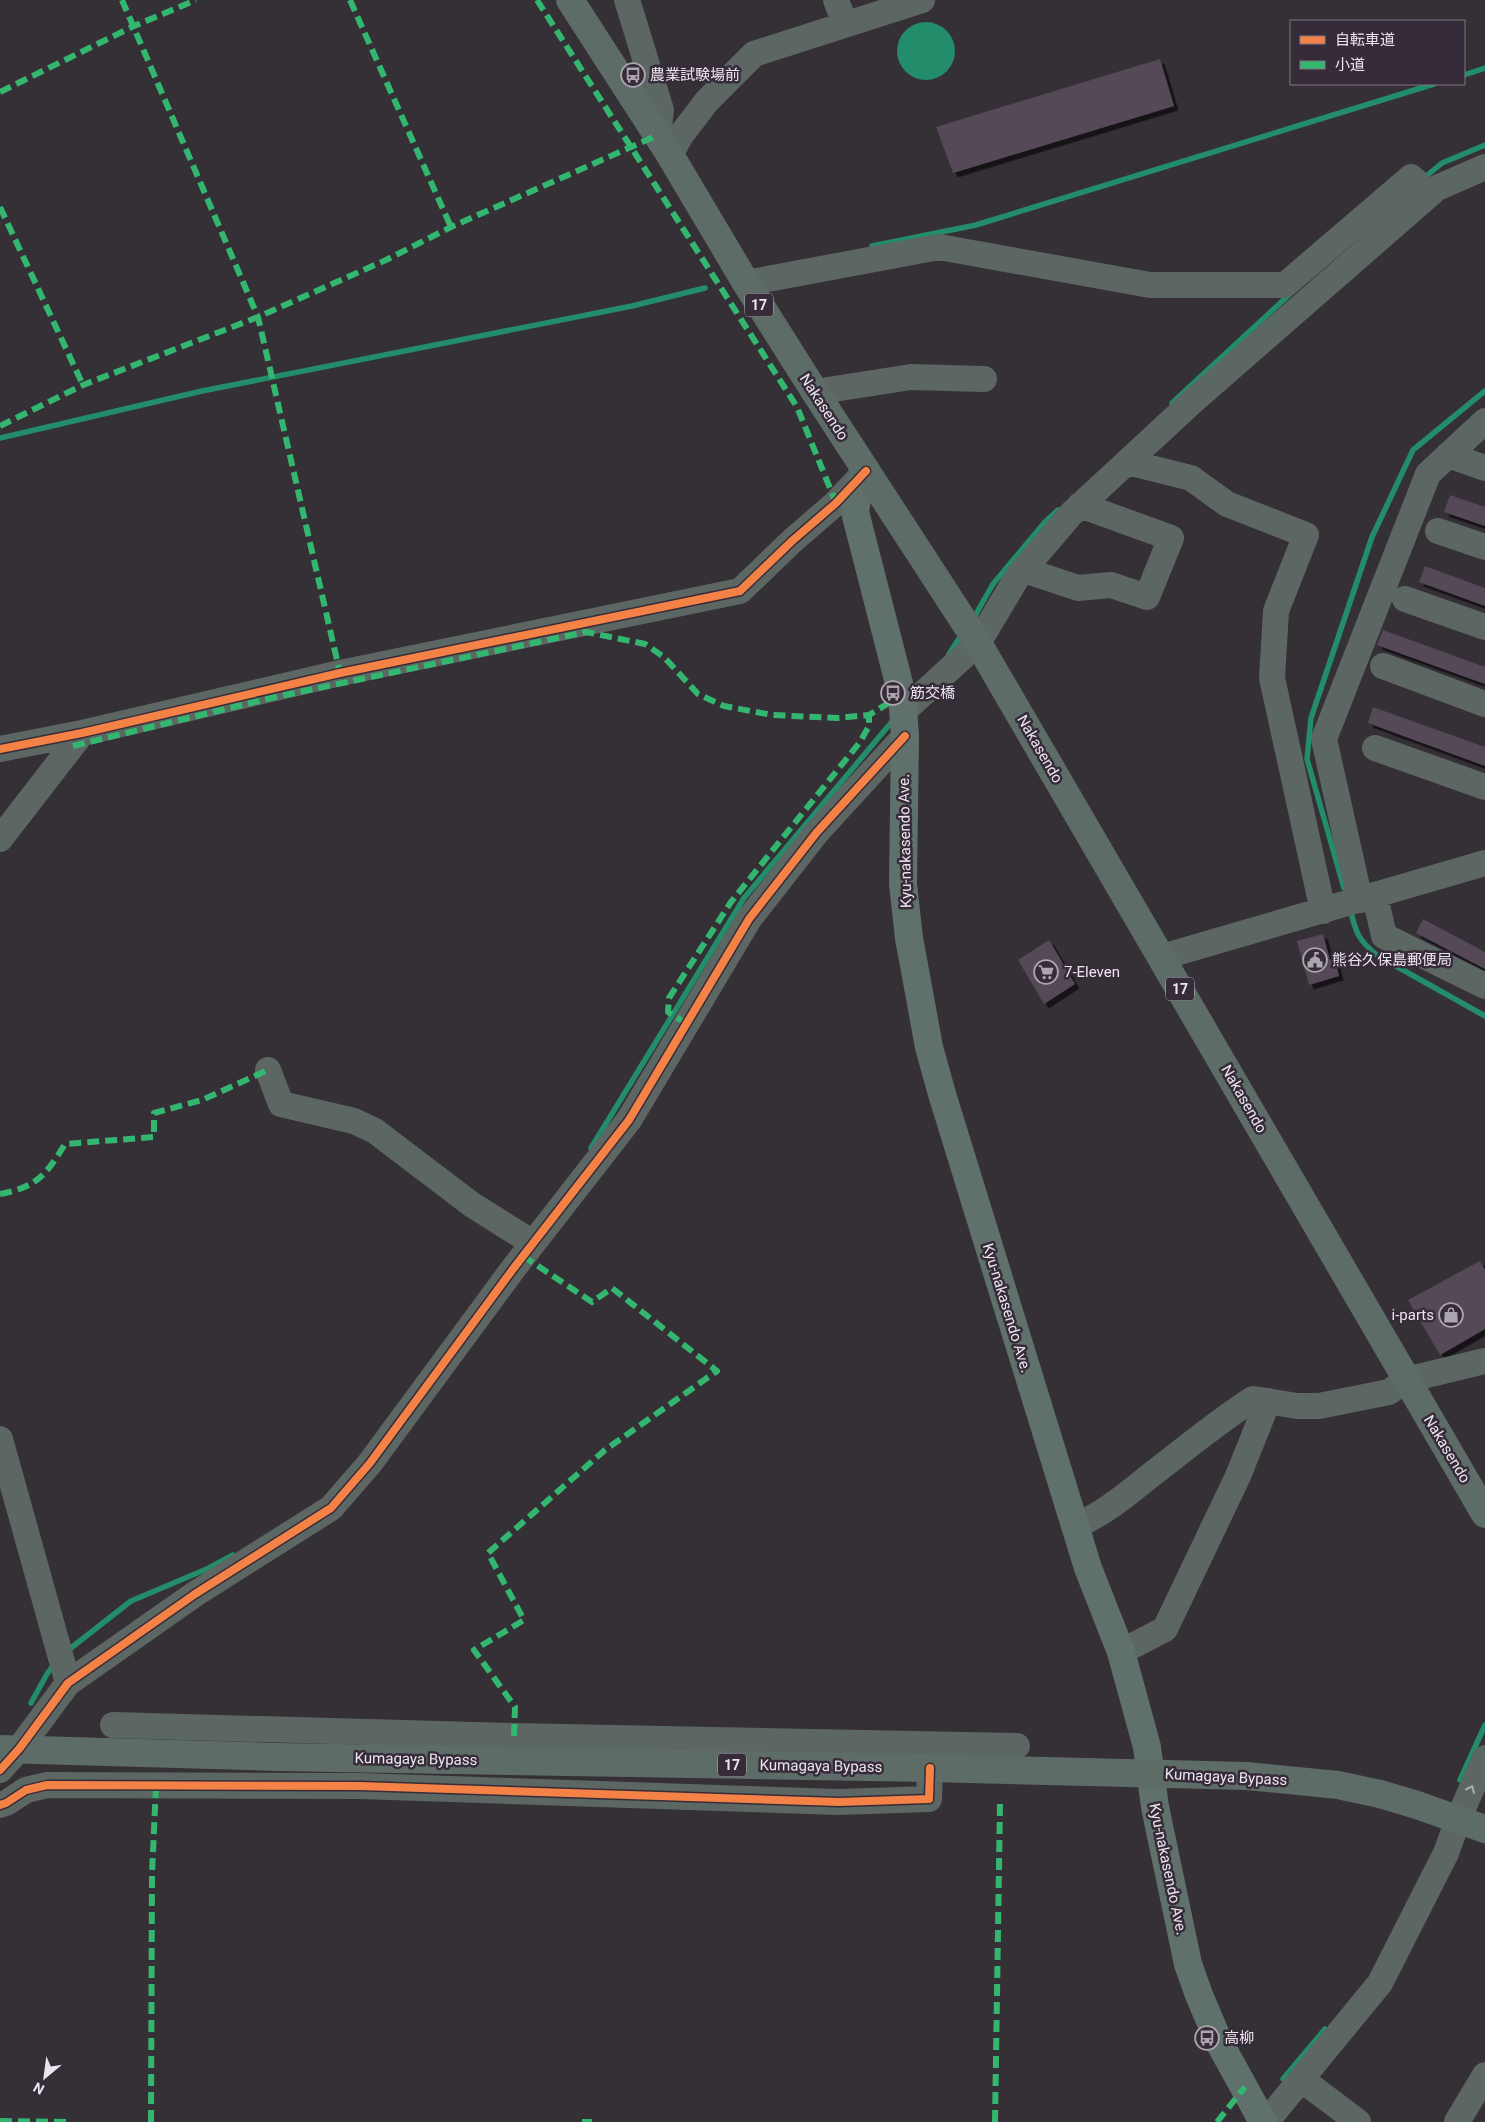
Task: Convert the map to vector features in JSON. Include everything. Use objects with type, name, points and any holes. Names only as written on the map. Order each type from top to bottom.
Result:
[{"type":"highway","name":"Nakasendo","points":[[570,0],[664,145],[746,283],[814,392],[978,643],[1485,1514]]},
{"type":"highway","name":"Kumagaya Bypass","points":[[9,1749],[278,1757],[828,1754],[930,1768],[1247,1776],[1338,1785],[1380,1794],[1485,1829]]},
{"type":"highway","points":[[1458,1820],[1485,1837]]},
{"type":"main road","name":"Kyu-nakasendo Ave.","points":[[866,471],[858,493],[856,512],[902,695],[905,723],[903,884],[908,938],[929,1047],[1075,1526],[1096,1592],[1121,1652],[1147,1747],[1155,1807],[1188,1964],[1198,1995],[1219,2042],[1265,2122]]},
{"type":"street","points":[[627,0],[660,110],[664,145],[681,135],[707,101],[754,54],[922,0]]},
{"type":"street","points":[[836,0],[845,24]]},
{"type":"street","points":[[0,1770],[9,1749],[68,1683],[195,1594],[331,1508],[370,1463],[533,1243],[629,1120],[749,920],[905,723],[978,643],[1024,570],[1044,544],[1080,505],[1193,401],[1437,188],[1485,166]]},
{"type":"street","points":[[746,283],[939,247],[1150,285],[1285,286],[1412,177],[1430,194]]},
{"type":"street","points":[[814,392],[911,377],[984,379]]},
{"type":"street","points":[[1350,903],[1324,739],[1428,474],[1485,421]]},
{"type":"street","points":[[1448,455],[1485,468]]},
{"type":"street","points":[[1127,462],[1191,478],[1227,504],[1306,535],[1276,612],[1272,678],[1350,903],[1384,936],[1485,986]]},
{"type":"street","points":[[0,749],[82,733],[340,673],[740,591],[792,541],[836,503],[866,471]]},
{"type":"street","points":[[1024,570],[1078,588],[1111,585],[1147,597],[1171,538],[1080,505]]},
{"type":"street","points":[[1438,531],[1485,547]]},
{"type":"street","points":[[1405,599],[1485,627]]},
{"type":"street","points":[[1383,666],[1485,704]]},
{"type":"street","points":[[0,839],[82,733]]},
{"type":"street","points":[[1375,748],[1485,787]]},
{"type":"street","points":[[1162,957],[1485,863]]},
{"type":"street","points":[[268,1070],[281,1104],[354,1121],[375,1131],[471,1204],[533,1243]]},
{"type":"street","points":[[1075,1526],[1094,1518],[1123,1498],[1225,1417],[1253,1399],[1297,1406],[1319,1406],[1389,1392],[1406,1380],[1485,1361]]},
{"type":"street","points":[[1121,1652],[1165,1629],[1238,1476],[1268,1401]]},
{"type":"street","points":[[0,1439],[68,1683]]},
{"type":"street","points":[[113,1725],[277,1730],[828,1754],[1017,1746]]},
{"type":"street","points":[[277,1730],[278,1757]]},
{"type":"street","points":[[1265,2122],[1380,1983],[1446,1853],[1485,1758]]},
{"type":"street","points":[[0,1805],[26,1790],[47,1785],[79,1787],[360,1786],[839,1802],[929,1799],[930,1768]]},
{"type":"street","points":[[1457,2122],[1485,2075]]},
{"type":"street","points":[[1301,2079],[1358,2122]]},
{"type":"shaded area","points":[[920,22],[932,22],[947,30],[955,45],[955,57],[947,72],[932,80],[920,80],[905,72],[897,57],[897,45],[905,30]]},
{"type":"building","points":[[1160,59],[1174,106],[953,173],[936,127]]},
{"type":"building","points":[[1450,495],[1485,507],[1485,526],[1444,512]]},
{"type":"building","points":[[1425,566],[1485,588],[1485,606],[1419,582]]},
{"type":"building","points":[[1383,630],[1485,667],[1485,684],[1377,645]]},
{"type":"building","points":[[1373,707],[1485,747],[1485,766],[1368,723]]},
{"type":"building","points":[[1423,919],[1485,952],[1485,969],[1416,933]]},
{"type":"building","points":[[1323,934],[1330,960],[1335,959],[1339,976],[1309,985],[1297,941]]},
{"type":"building","name":"7-Eleven","points":[[1049,940],[1075,984],[1044,1004],[1018,960]]},
{"type":"building","name":"i-parts","points":[[1480,1261],[1485,1270],[1485,1329],[1440,1355],[1408,1300]]},
{"type":"waterway","points":[[1465,75],[1485,68]]},
{"type":"waterway","points":[[872,246],[976,225],[1431,85]]},
{"type":"waterway","points":[[1424,178],[1442,163],[1485,145]]},
{"type":"waterway","points":[[0,438],[202,391],[632,306],[705,288]]},
{"type":"waterway","points":[[1172,403],[1290,294]]},
{"type":"waterway","points":[[1344,888],[1307,759],[1311,718],[1372,537],[1413,450],[1485,391]]},
{"type":"waterway","points":[[972,621],[993,584],[1045,522],[1058,510]]},
{"type":"waterway","points":[[949,654],[962,634]]},
{"type":"waterway","points":[[591,1148],[744,898],[895,718]]},
{"type":"waterway","points":[[1350,909],[1359,936],[1378,956],[1485,1016]]},
{"type":"waterway","points":[[67,1651],[131,1601],[209,1568],[233,1555]]},
{"type":"waterway","points":[[31,1703],[55,1663]]},
{"type":"waterway","points":[[1460,1780],[1485,1725]]},
{"type":"waterway","points":[[1283,2079],[1325,2029]]},
{"type":"marked path","points":[[122,0],[258,317],[340,673]]},
{"type":"marked path","points":[[0,92],[134,26],[196,0]]},
{"type":"marked path","points":[[350,0],[451,227]]},
{"type":"marked path","points":[[537,0],[797,407],[836,503]]},
{"type":"marked path","points":[[0,426],[83,385],[258,317],[386,260],[451,227],[658,135]]},
{"type":"marked path","points":[[0,207],[83,385]]},
{"type":"marked path","points":[[73,746],[271,698],[586,632],[645,644],[664,657],[698,694],[724,706],[772,715],[837,718],[869,715],[902,695]]},
{"type":"marked path","points":[[687,1024],[668,1012],[669,998],[731,902],[860,742],[869,726],[869,715]]},
{"type":"marked path","points":[[0,1194],[23,1188],[39,1178],[46,1172],[65,1144],[154,1137],[154,1113],[202,1100],[268,1070]]},
{"type":"marked path","points":[[514,1736],[515,1707],[474,1650],[524,1620],[488,1553],[605,1450],[717,1371],[612,1288],[592,1302],[523,1256]]},
{"type":"marked path","points":[[151,2122],[152,1874],[156,1786]]},
{"type":"marked path","points":[[995,2122],[1000,1803]]},
{"type":"marked path","points":[[1217,2122],[1245,2087]]},
{"type":"marked path","points":[[0,2121],[72,2122]]},
{"type":"marked path","points":[[582,2122],[592,2122]]},
{"type":"cycle path","points":[[0,749],[82,733],[340,673],[740,591],[792,541],[836,503],[866,471]]},
{"type":"cycle path","points":[[0,1770],[19,1749],[68,1683],[195,1594],[331,1508],[370,1463],[513,1269],[629,1120],[749,919],[817,832],[905,736]]},
{"type":"cycle path","points":[[0,1805],[26,1790],[47,1785],[360,1786],[839,1802],[929,1799],[930,1768]]},
{"type":"place","name":"農業試験場前","points":[[633,75]]},
{"type":"place","name":"筋交橋","points":[[893,693]]},
{"type":"place","name":"熊谷久保島郵便局","points":[[1315,960]]},
{"type":"place","name":"7-Eleven","points":[[1046,972]]},
{"type":"place","name":"i-parts","points":[[1451,1315]]},
{"type":"place","name":"高柳","points":[[1207,2038]]}]
